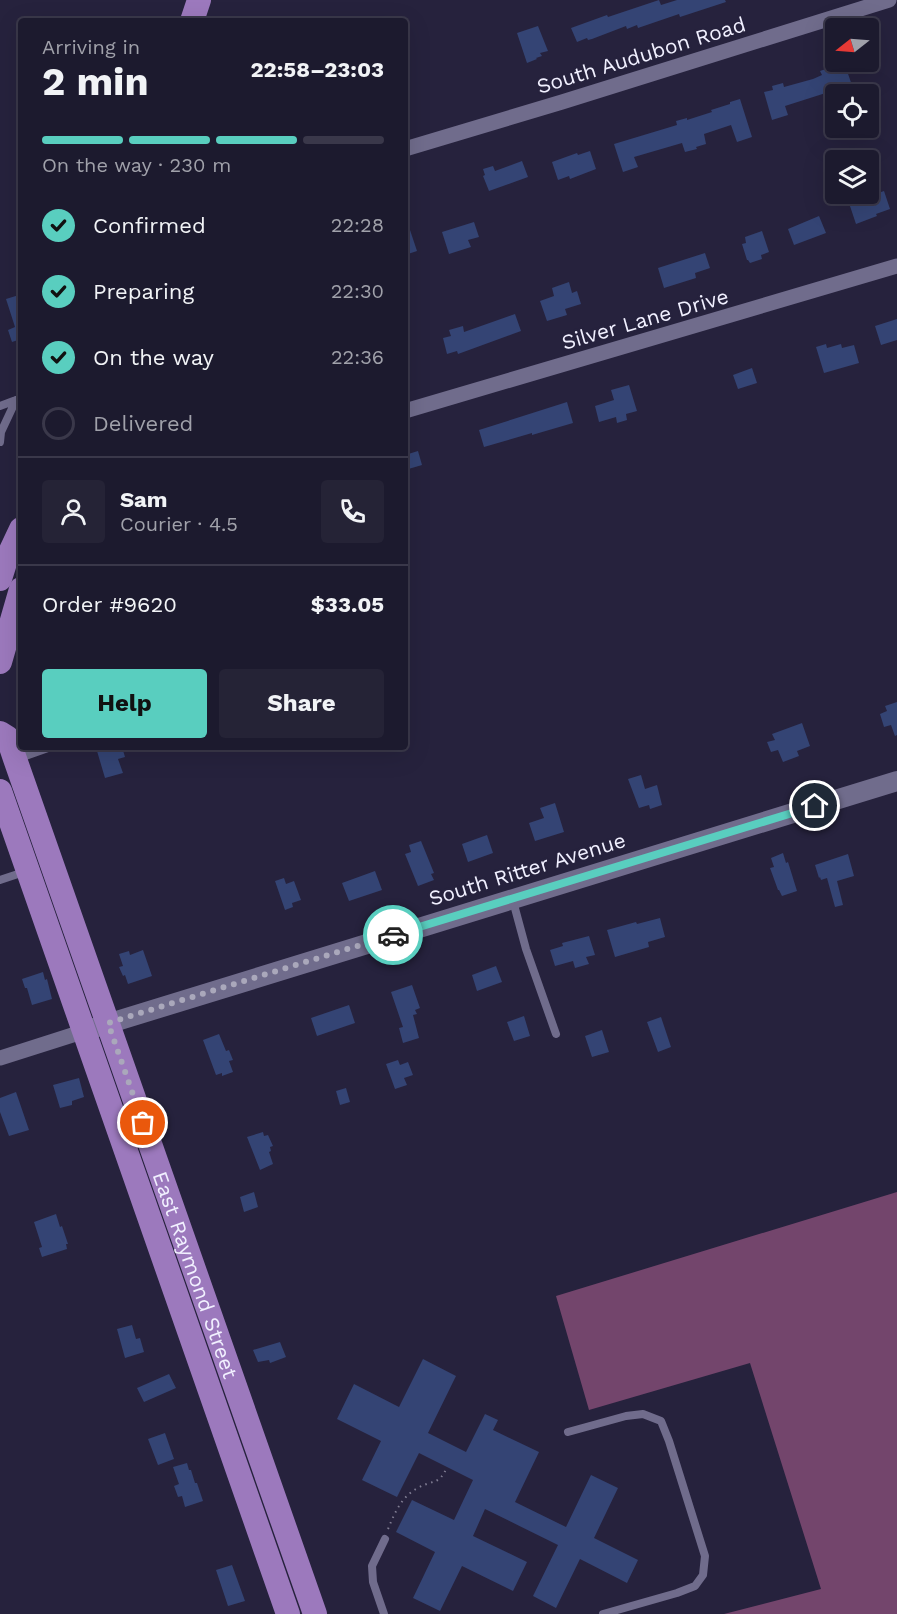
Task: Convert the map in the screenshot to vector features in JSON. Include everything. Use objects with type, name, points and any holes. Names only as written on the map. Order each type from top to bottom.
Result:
[{"type":"main road","points":[[193,18],[199,0]]},
{"type":"main road","points":[[0,579],[18,535]]},
{"type":"main road","points":[[0,662],[18,599]]},
{"type":"main road","name":"East Raymond Street","points":[[0,733],[8,738],[315,1614]]},
{"type":"main road","name":"East Raymond Street","points":[[2,804],[85,1031],[288,1614]]},
{"type":"street","name":"South Audubon Road","points":[[408,148],[889,0]]},
{"type":"street","name":"Silver Lane Drive","points":[[408,410],[897,266]]},
{"type":"street","name":"South Ritter Avenue","points":[[0,1058],[897,781]]},
{"type":"lane","points":[[0,406],[18,400]]},
{"type":"lane","points":[[0,442],[1,432],[18,402]]},
{"type":"lane","points":[[15,759],[42,750]]},
{"type":"lane","points":[[0,880],[28,871]]},
{"type":"lane","points":[[512,899],[526,949],[556,1034]]},
{"type":"lane","points":[[568,1432],[626,1416],[643,1414],[661,1421],[705,1556],[703,1575],[695,1586],[603,1614]]},
{"type":"lane","points":[[384,1539],[372,1566],[373,1582],[384,1614]]},
{"type":"path","points":[[384,1539],[394,1513],[402,1500],[419,1487],[439,1480],[443,1477],[447,1467]]},
{"type":"shaded area","points":[[897,1192],[897,1614],[724,1614],[821,1589],[750,1363],[589,1410],[556,1296]]},
{"type":"building","points":[[659,0],[661,5],[677,0],[725,0],[726,2],[680,17],[679,14],[638,28],[637,25],[627,29],[626,26],[592,39],[587,38],[577,42],[571,28],[607,15],[608,17]]},
{"type":"building","points":[[538,26],[548,51],[540,53],[542,56],[527,63],[517,33]]},
{"type":"building","points":[[825,69],[825,72],[847,72],[852,84],[825,84],[825,93],[785,106],[788,115],[772,120],[764,92],[773,90],[772,86],[783,83],[784,87],[813,79],[822,75],[820,71]]},
{"type":"building","points":[[740,99],[752,137],[737,142],[731,125],[704,134],[706,144],[696,147],[697,149],[685,152],[682,143],[634,157],[638,167],[623,172],[614,144],[677,125],[676,121],[712,112],[711,110]]},
{"type":"building","points":[[590,151],[596,169],[570,179],[569,176],[558,180],[552,162]]},
{"type":"building","points":[[522,161],[528,177],[489,191],[483,176],[485,175],[483,169],[493,166],[495,171]]},
{"type":"building","points":[[884,191],[890,209],[856,224],[849,204],[879,204],[879,193]]},
{"type":"building","points":[[819,216],[826,233],[794,245],[788,229]]},
{"type":"building","points":[[474,222],[479,237],[468,240],[471,247],[449,254],[442,232]]},
{"type":"building","points":[[408,224],[417,251],[408,254]]},
{"type":"building","points":[[762,231],[769,252],[761,255],[762,259],[750,263],[742,244],[746,243],[745,237]]},
{"type":"building","points":[[705,253],[710,268],[695,273],[696,278],[664,288],[658,268]]},
{"type":"building","points":[[569,282],[572,293],[577,291],[581,304],[565,309],[567,315],[547,321],[540,301],[554,296],[552,288]]},
{"type":"building","points":[[18,295],[18,340],[12,342],[8,330],[15,327],[6,299]]},
{"type":"building","points":[[515,314],[521,331],[458,354],[457,351],[447,354],[443,338],[451,336],[449,330],[463,326],[464,332]]},
{"type":"building","points":[[897,319],[897,340],[881,345],[875,326]]},
{"type":"building","points":[[826,344],[827,348],[841,344],[842,348],[854,345],[859,363],[824,373],[816,347]]},
{"type":"building","points":[[752,368],[757,383],[738,389],[733,375]]},
{"type":"building","points":[[629,385],[637,411],[626,414],[627,420],[617,423],[616,417],[599,422],[595,406],[614,400],[611,390]]},
{"type":"building","points":[[567,402],[573,423],[484,447],[479,430]]},
{"type":"building","points":[[418,451],[422,465],[408,469],[408,454]]},
{"type":"building","points":[[897,702],[897,735],[895,736],[891,725],[884,727],[880,714],[887,711],[885,706]]},
{"type":"building","points":[[802,723],[810,746],[797,751],[799,756],[783,762],[778,750],[771,752],[767,742],[775,740],[772,734]]},
{"type":"building","points":[[123,750],[125,757],[118,759],[123,773],[105,778],[97,751]]},
{"type":"building","points":[[641,775],[645,789],[657,785],[662,805],[650,809],[649,805],[639,808],[628,779]]},
{"type":"building","points":[[555,803],[564,832],[535,841],[529,823],[544,818],[540,808]]},
{"type":"building","points":[[487,835],[493,853],[468,862],[462,844]]},
{"type":"building","points":[[421,841],[434,873],[431,874],[434,880],[418,886],[405,854],[411,852],[409,845]]},
{"type":"building","points":[[783,853],[797,891],[782,896],[770,868],[774,867],[771,858]]},
{"type":"building","points":[[848,854],[854,876],[837,881],[843,905],[835,907],[827,878],[821,880],[819,878],[815,865]]},
{"type":"building","points":[[375,871],[382,890],[349,901],[342,883]]},
{"type":"building","points":[[284,878],[286,884],[294,881],[301,900],[292,903],[293,907],[285,910],[275,881]]},
{"type":"building","points":[[660,918],[665,937],[648,942],[649,947],[615,957],[607,930]]},
{"type":"building","points":[[589,936],[595,955],[586,957],[589,964],[575,968],[573,961],[555,966],[550,950],[563,946],[562,943]]},
{"type":"building","points":[[143,950],[152,976],[128,984],[119,967],[123,966],[119,954],[129,951],[130,955]]},
{"type":"building","points":[[496,966],[502,982],[477,991],[472,975]]},
{"type":"building","points":[[43,972],[52,999],[32,1005],[22,979]]},
{"type":"building","points":[[412,985],[420,1008],[415,1010],[417,1014],[413,1015],[419,1038],[403,1043],[399,1028],[403,1027],[391,992]]},
{"type":"building","points":[[349,1005],[355,1023],[317,1036],[311,1018]]},
{"type":"building","points":[[524,1016],[530,1036],[514,1041],[507,1022]]},
{"type":"building","points":[[661,1017],[671,1047],[658,1052],[647,1022]]},
{"type":"building","points":[[602,1030],[609,1052],[592,1057],[585,1036]]},
{"type":"building","points":[[219,1034],[226,1051],[229,1050],[233,1060],[229,1061],[233,1072],[222,1076],[222,1073],[216,1075],[203,1040]]},
{"type":"building","points":[[398,1060],[400,1065],[408,1062],[413,1075],[404,1078],[407,1085],[395,1089],[386,1064]]},
{"type":"building","points":[[79,1078],[84,1097],[72,1101],[72,1105],[60,1108],[53,1085]]},
{"type":"building","points":[[346,1088],[350,1102],[340,1105],[336,1091]]},
{"type":"building","points":[[16,1092],[29,1130],[9,1136],[0,1112],[0,1098]]},
{"type":"building","points":[[263,1132],[264,1136],[268,1135],[273,1146],[270,1147],[269,1152],[273,1164],[260,1170],[247,1137]]},
{"type":"building","points":[[254,1192],[258,1207],[244,1212],[240,1197]]},
{"type":"building","points":[[56,1214],[68,1244],[66,1244],[67,1249],[42,1257],[39,1248],[42,1247],[34,1222]]},
{"type":"building","points":[[132,1325],[136,1339],[140,1338],[144,1352],[125,1358],[117,1329]]},
{"type":"building","points":[[280,1342],[286,1357],[270,1363],[269,1360],[258,1362],[253,1350]]},
{"type":"building","points":[[423,1359],[456,1376],[428,1433],[466,1452],[485,1414],[498,1420],[493,1430],[539,1452],[515,1502],[566,1527],[591,1475],[618,1488],[594,1538],[638,1560],[627,1583],[580,1559],[556,1608],[533,1596],[558,1545],[485,1509],[473,1536],[527,1562],[513,1591],[462,1566],[440,1611],[413,1598],[435,1552],[396,1532],[412,1500],[454,1520],[473,1480],[419,1453],[397,1497],[362,1480],[381,1441],[337,1419],[354,1384],[399,1407]]},
{"type":"building","points":[[169,1374],[176,1388],[144,1402],[137,1388]]},
{"type":"building","points":[[165,1433],[174,1459],[158,1465],[148,1439]]},
{"type":"building","points":[[187,1463],[203,1501],[185,1507],[182,1496],[178,1497],[174,1486],[179,1484],[173,1467]]},
{"type":"building","points":[[232,1565],[245,1601],[228,1606],[216,1570]]},
{"type":"way so far","points":[[143,1123],[108,1023],[393,935]]},
{"type":"route","points":[[393,935],[815,806]]}]
